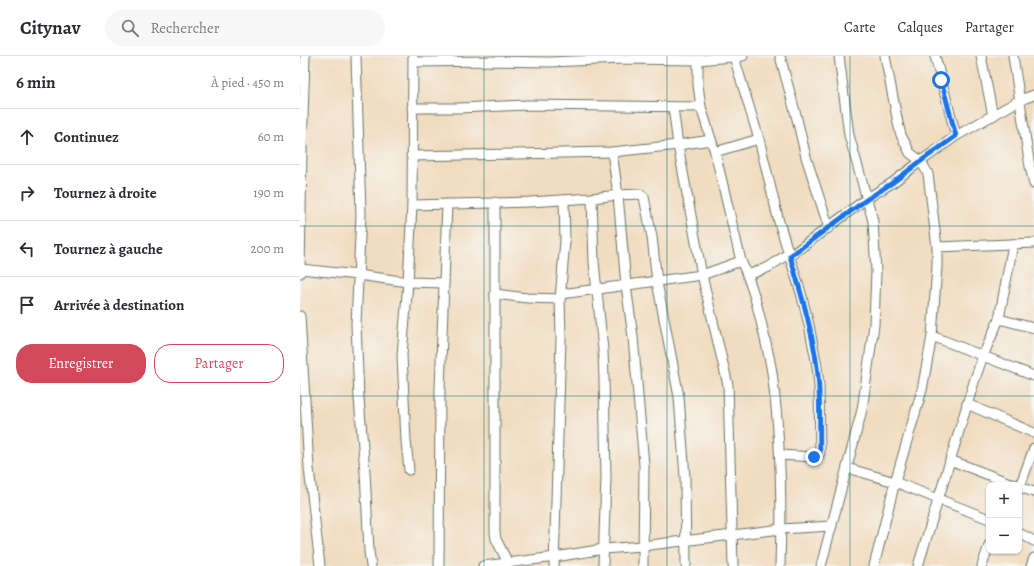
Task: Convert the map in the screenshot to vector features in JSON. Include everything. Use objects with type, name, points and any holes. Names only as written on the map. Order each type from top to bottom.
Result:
[{"type":"street","points":[[300,272],[305,56]]},
{"type":"street","points":[[356,56],[360,214],[356,324],[359,398],[370,566]]},
{"type":"street","points":[[780,56],[806,156],[829,228]]},
{"type":"street","points":[[822,566],[862,410],[874,325],[876,271],[873,221],[849,135],[839,56]]},
{"type":"street","points":[[874,566],[895,482],[922,390],[932,336],[938,266],[928,174],[921,161],[910,153],[901,135],[885,56]]},
{"type":"street","points":[[935,56],[956,136]]},
{"type":"street","points":[[981,56],[993,116]]},
{"type":"street","points":[[1013,56],[1034,184]]},
{"type":"street","points":[[409,470],[402,368],[412,205],[411,156],[414,59],[491,61],[549,59],[698,60],[738,57],[779,222],[809,325],[817,366],[819,386],[820,453],[818,456],[814,457],[780,455]]},
{"type":"street","points":[[698,60],[698,84],[701,107],[715,152],[741,261],[758,305],[773,379],[780,455],[780,566]]},
{"type":"street","points":[[748,276],[769,267],[789,255],[829,228],[956,136],[1020,100],[1034,95]]},
{"type":"street","points":[[412,108],[459,108],[528,105],[701,107]]},
{"type":"street","points":[[673,107],[678,145],[702,275],[728,385],[733,566]]},
{"type":"street","points":[[715,152],[759,139]]},
{"type":"street","points":[[411,156],[612,152],[711,140]]},
{"type":"street","points":[[612,152],[618,195],[626,285],[634,337],[644,465],[643,566]]},
{"type":"street","points":[[412,205],[564,200],[640,194],[644,197],[652,237],[657,282],[679,397],[687,540],[686,566]]},
{"type":"street","points":[[592,198],[596,290],[603,350],[604,379],[606,477],[603,566]]},
{"type":"street","points":[[554,562],[564,200]]},
{"type":"street","points":[[495,202],[496,539],[508,563]]},
{"type":"street","points":[[439,566],[441,329],[447,204]]},
{"type":"street","points":[[937,247],[1034,243]]},
{"type":"street","points":[[918,566],[967,404],[983,356],[1000,318],[1013,244]]},
{"type":"street","points":[[495,294],[527,298],[561,296],[626,285],[702,275],[741,261]]},
{"type":"street","points":[[359,265],[369,276]]},
{"type":"street","points":[[300,269],[369,276],[408,282],[444,283]]},
{"type":"street","points":[[300,316],[304,468],[320,566]]},
{"type":"street","points":[[1000,318],[1034,328]]},
{"type":"street","points":[[932,336],[1034,376]]},
{"type":"street","points":[[967,404],[1034,433]]},
{"type":"street","points":[[1020,482],[1034,448]]},
{"type":"street","points":[[950,460],[1005,482]]},
{"type":"street","points":[[846,468],[895,482],[986,518]]},
{"type":"street","points":[[1022,488],[1034,492]]},
{"type":"street","points":[[484,566],[508,563],[554,562],[604,549],[642,546],[781,529],[832,526]]},
{"type":"street","points":[[1022,535],[1034,541]]},
{"type":"street","points":[[982,566],[986,554]]},
{"type":"street","points":[[1031,566],[1034,558]]},
{"type":"route","points":[[814,457],[818,456],[820,453],[819,386],[817,366],[809,325],[790,256],[956,136],[941,80]]}]
